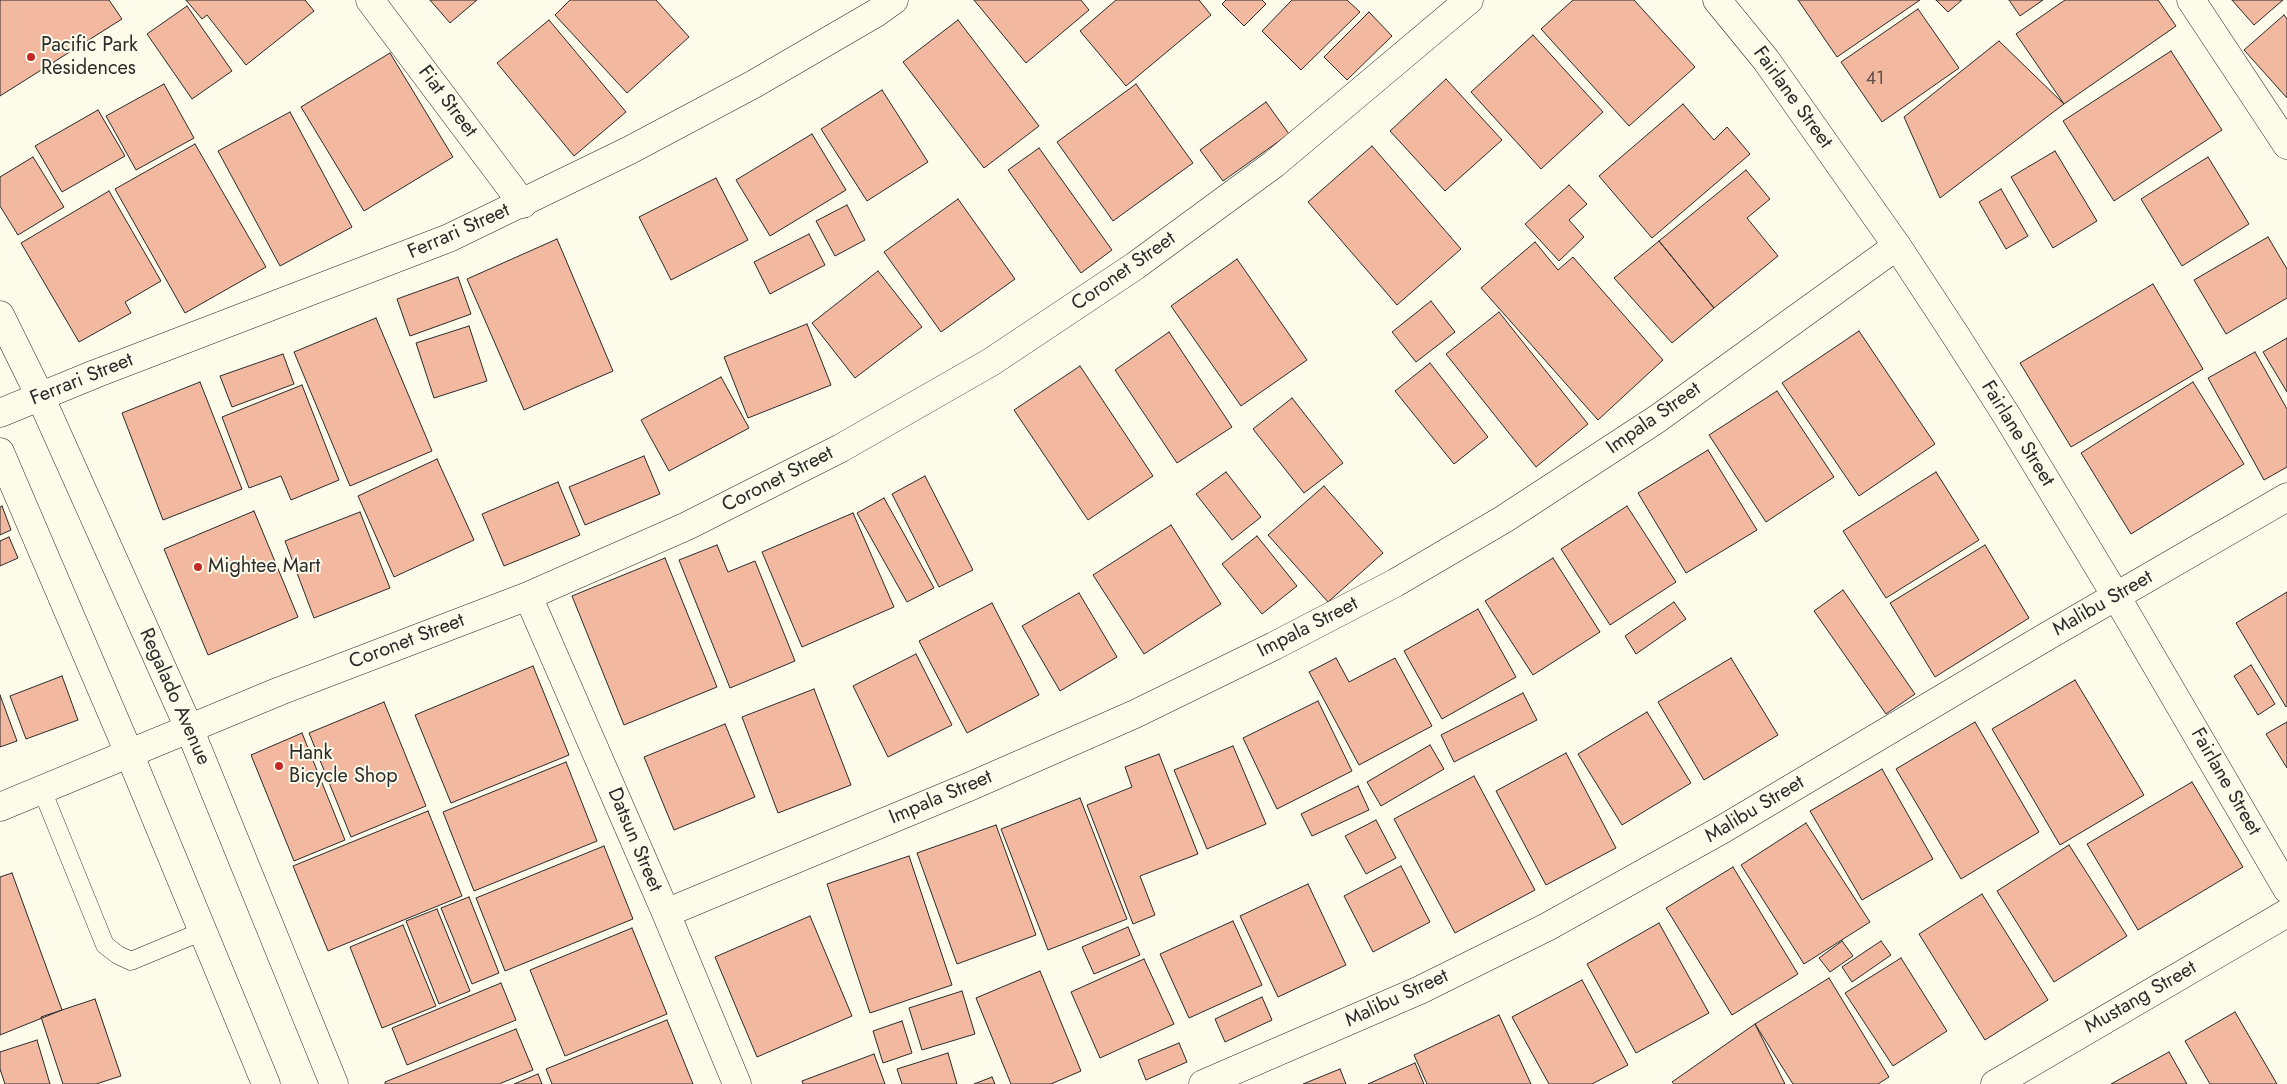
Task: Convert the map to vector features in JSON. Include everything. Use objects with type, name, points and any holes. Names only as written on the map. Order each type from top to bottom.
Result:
[{"type":"street","name":"Fiat Street","points":[[370,0],[524,204]]},
{"type":"street","name":"Ferrari Street","points":[[0,413],[442,241],[524,204],[754,84],[876,13],[894,0]]},
{"type":"street","name":"Coronet Street","points":[[0,807],[280,691],[528,596],[687,526],[832,453],[991,362],[1135,266],[1274,164],[1469,0]]},
{"type":"street","name":"Fairlane Street","points":[[1717,0],[1766,60],[1897,246],[2007,416],[2116,596],[2287,889]]},
{"type":"street","points":[[2191,0],[2287,146]]},
{"type":"street","name":"Impala Street","points":[[666,913],[971,786],[1135,714],[1274,646],[1395,583],[1504,519],[1657,419],[1897,246]]},
{"type":"street","name":"Regalado Avenue","points":[[0,315],[40,396],[189,728],[334,1084]]},
{"type":"street","points":[[0,452],[130,753],[266,1084]]},
{"type":"street","name":"Malibu Street","points":[[1202,1084],[1420,990],[1547,928],[1723,829],[2287,497]]},
{"type":"street","name":"Datsun Street","points":[[528,596],[666,913],[737,1084]]},
{"type":"street","name":"Mustang Street","points":[[1995,1084],[2287,913]]},
{"type":"lane","points":[[42,790],[105,945],[118,955],[131,961],[203,931]]},
{"type":"building","name":"Pacific Park Residences","points":[[0,0],[109,0],[122,19],[0,96]]},
{"type":"building","points":[[186,0],[305,0],[314,11],[246,65],[207,15],[202,19]]},
{"type":"building","points":[[430,0],[477,0],[450,23]]},
{"type":"building","points":[[570,0],[656,0],[689,37],[627,93],[555,15]]},
{"type":"building","points":[[974,0],[1081,0],[1089,10],[1026,63]]},
{"type":"building","points":[[1116,0],[1199,0],[1211,15],[1126,86],[1080,31]]},
{"type":"building","points":[[1226,0],[1262,0],[1266,4],[1244,26],[1222,4]]},
{"type":"building","points":[[1292,0],[1347,0],[1360,12],[1301,70],[1262,31]]},
{"type":"building","points":[[1573,0],[1634,0],[1695,67],[1629,126],[1541,29]]},
{"type":"building","points":[[1798,0],[1920,0],[1837,57]]},
{"type":"building","points":[[1936,0],[1962,0],[1948,12]]},
{"type":"building","points":[[2009,0],[2043,0],[2020,16]]},
{"type":"building","points":[[2065,0],[2158,0],[2176,26],[2064,104],[2016,34]]},
{"type":"building","points":[[2232,0],[2283,0],[2254,25]]},
{"type":"building","points":[[187,6],[232,71],[192,99],[147,34]]},
{"type":"building","points":[[1918,9],[1959,68],[1882,122],[1841,62]]},
{"type":"building","points":[[1369,12],[1392,36],[1347,80],[1324,57]]},
{"type":"building","points":[[2284,15],[2287,19],[2287,98],[2244,50]]},
{"type":"building","points":[[549,20],[626,112],[574,156],[497,63]]},
{"type":"building","points":[[958,20],[1039,126],[984,168],[903,62]]},
{"type":"building","points":[[1533,35],[1603,112],[1541,169],[1471,92]]},
{"type":"building","points":[[1999,41],[2064,104],[1940,198],[1904,117]]},
{"type":"building","points":[[2171,51],[2222,130],[2114,201],[2063,121]]},
{"type":"building","points":[[390,53],[453,157],[364,211],[301,107]]},
{"type":"building","points":[[1446,79],[1502,140],[1445,191],[1390,131]]},
{"type":"building","points":[[164,84],[194,138],[136,170],[106,116]]},
{"type":"building","points":[[1136,84],[1193,163],[1113,221],[1057,142]]},
{"type":"building","points":[[882,90],[928,162],[867,201],[821,129]]},
{"type":"building","points":[[1266,102],[1289,134],[1223,181],[1200,150]]},
{"type":"building","points":[[1683,104],[1714,140],[1727,127],[1750,154],[1652,238],[1599,176]]},
{"type":"building","points":[[98,110],[125,156],[62,192],[35,146]]},
{"type":"building","points":[[290,112],[352,227],[280,266],[218,151]]},
{"type":"building","points":[[812,134],[846,190],[770,236],[736,180]]},
{"type":"building","points":[[195,144],[266,267],[185,313],[115,189]]},
{"type":"building","points":[[1372,146],[1461,249],[1397,305],[1308,202]]},
{"type":"building","points":[[1039,148],[1112,250],[1081,273],[1008,170]]},
{"type":"building","points":[[2055,151],[2097,221],[2053,248],[2011,177]]},
{"type":"building","points":[[33,157],[64,207],[18,235],[0,206],[0,177]]},
{"type":"building","points":[[2208,157],[2249,224],[2182,266],[2141,199]]},
{"type":"building","points":[[1746,170],[1770,199],[1747,218],[1778,256],[1714,308],[1659,241]]},
{"type":"building","points":[[716,178],[748,240],[671,280],[639,217]]},
{"type":"building","points":[[1569,185],[1587,204],[1569,220],[1584,237],[1559,261],[1525,224]]},
{"type":"building","points":[[2001,189],[2028,236],[2006,249],[1979,202]]},
{"type":"building","points":[[109,191],[161,281],[125,302],[131,313],[79,342],[21,243]]},
{"type":"building","points":[[958,199],[1015,279],[941,332],[884,252]]},
{"type":"building","points":[[847,205],[865,240],[835,256],[816,221]]},
{"type":"building","points":[[809,234],[825,265],[770,294],[754,262]]},
{"type":"building","points":[[2268,237],[2287,269],[2287,298],[2226,334],[2194,280]]},
{"type":"building","points":[[557,239],[613,371],[524,410],[467,279]]},
{"type":"building","points":[[1659,241],[1714,308],[1672,343],[1614,278]]},
{"type":"building","points":[[1535,242],[1558,270],[1573,257],[1663,360],[1598,420],[1481,288]]},
{"type":"building","points":[[1237,259],[1307,360],[1241,406],[1171,306]]},
{"type":"building","points":[[878,271],[922,327],[855,378],[812,323]]},
{"type":"building","points":[[458,277],[471,314],[410,336],[397,299]]},
{"type":"building","points":[[2153,284],[2203,369],[2071,447],[2020,363]]},
{"type":"building","points":[[1431,301],[1455,332],[1416,362],[1392,332]]},
{"type":"building","points":[[1499,312],[1588,424],[1536,467],[1446,354]]},
{"type":"building","points":[[376,318],[432,451],[350,486],[294,352]]},
{"type":"building","points":[[807,324],[831,385],[748,418],[724,357]]},
{"type":"building","points":[[469,326],[487,381],[434,398],[416,343]]},
{"type":"building","points":[[1859,331],[1935,444],[1859,496],[1782,383]]},
{"type":"building","points":[[1169,332],[1232,427],[1177,463],[1115,370]]},
{"type":"building","points":[[2287,338],[2287,392],[2263,352]]},
{"type":"building","points":[[2255,352],[2287,409],[2287,467],[2264,480],[2208,378]]},
{"type":"building","points":[[283,354],[294,384],[232,407],[220,376]]},
{"type":"building","points":[[1430,363],[1488,437],[1454,464],[1395,391]]},
{"type":"building","points":[[1080,366],[1153,476],[1088,520],[1014,410]]},
{"type":"building","points":[[721,377],[749,428],[669,471],[641,420]]},
{"type":"building","points":[[200,382],[242,489],[163,520],[122,413]]},
{"type":"building","points":[[2193,382],[2244,464],[2131,534],[2081,453]]},
{"type":"building","points":[[302,385],[339,480],[291,500],[281,476],[249,488],[222,417]]},
{"type":"building","points":[[1777,391],[1834,477],[1766,522],[1709,435]]},
{"type":"building","points":[[1292,398],[1343,463],[1304,493],[1253,429]]},
{"type":"building","points":[[1708,450],[1757,530],[1686,573],[1638,493]]},
{"type":"building","points":[[644,456],[660,494],[585,525],[569,487]]},
{"type":"building","points":[[437,459],[474,540],[394,577],[358,496]]},
{"type":"building","points":[[1226,472],[1261,517],[1232,540],[1196,494]]},
{"type":"building","points":[[1936,472],[1979,540],[1886,598],[1843,531]]},
{"type":"building","points":[[925,476],[973,570],[939,587],[892,494]]},
{"type":"building","points":[[558,482],[580,535],[504,566],[482,514]]},
{"type":"building","points":[[1324,486],[1383,553],[1328,602],[1268,535]]},
{"type":"building","points":[[884,498],[934,588],[907,602],[857,513]]},
{"type":"building","points":[[2,506],[11,530],[0,535],[0,507]]},
{"type":"building","points":[[1627,506],[1676,582],[1610,625],[1561,549]]},
{"type":"building","points":[[254,511],[298,617],[208,655],[164,549]]},
{"type":"building","points":[[360,512],[390,588],[314,618],[285,541]]},
{"type":"building","points":[[853,513],[894,607],[802,647],[762,552]]},
{"type":"building","points":[[1171,525],[1221,604],[1144,654],[1093,575]]},
{"type":"building","points":[[1257,536],[1297,586],[1262,614],[1222,564]]},
{"type":"building","points":[[9,537],[18,558],[0,566],[0,541]]},
{"type":"building","points":[[717,545],[728,572],[755,561],[795,661],[730,688],[679,560]]},
{"type":"building","points":[[1985,545],[2029,618],[1935,677],[1890,603]]},
{"type":"building","points":[[665,558],[717,687],[624,725],[572,596]]},
{"type":"building","points":[[1553,558],[1600,632],[1533,675],[1485,601]]},
{"type":"building","points":[[1843,590],[1915,694],[1886,714],[1814,611]]},
{"type":"building","points":[[2287,592],[2287,706],[2286,707],[2236,623]]},
{"type":"building","points":[[1079,593],[1117,657],[1060,691],[1022,626]]},
{"type":"building","points":[[1674,602],[1686,619],[1636,654],[1625,636]]},
{"type":"building","points":[[992,603],[1039,695],[967,733],[919,641]]},
{"type":"building","points":[[1478,609],[1516,677],[1442,719],[1404,651]]},
{"type":"building","points":[[916,654],[952,725],[888,757],[853,686]]},
{"type":"building","points":[[1336,658],[1349,682],[1395,658],[1432,726],[1359,765],[1309,672]]},
{"type":"building","points":[[1731,658],[1778,735],[1704,780],[1658,702]]},
{"type":"building","points":[[2251,665],[2275,704],[2258,715],[2234,676]]},
{"type":"building","points":[[533,666],[569,755],[451,803],[415,715]]},
{"type":"building","points":[[62,676],[78,720],[26,739],[10,696]]},
{"type":"building","points":[[2075,680],[2144,795],[2060,845],[1992,729]]},
{"type":"building","points":[[814,689],[851,785],[778,813],[742,717]]},
{"type":"building","points":[[1523,693],[1537,720],[1454,762],[1441,735]]},
{"type":"building","points":[[0,695],[17,741],[0,747]]},
{"type":"building","points":[[1318,701],[1352,771],[1277,809],[1243,738]]},
{"type":"building","points":[[384,702],[426,806],[351,837],[309,733]]},
{"type":"building","points":[[1647,712],[1691,783],[1622,825],[1578,754]]},
{"type":"building","points":[[1975,722],[2039,832],[1961,879],[1896,769]]},
{"type":"building","points":[[2287,722],[2287,768],[2266,734]]},
{"type":"building","points":[[725,724],[755,797],[674,830],[644,757]]},
{"type":"building","points":[[302,733],[345,840],[294,861],[251,755]]},
{"type":"building","points":[[1430,745],[1444,769],[1381,806],[1367,782]]},
{"type":"building","points":[[1233,746],[1266,824],[1207,849],[1174,770]]},
{"type":"building","points":[[1566,753],[1616,848],[1546,885],[1496,791]]},
{"type":"building","points":[[1159,754],[1198,854],[1140,876],[1155,915],[1133,924],[1087,805],[1132,787],[1125,767]]},
{"type":"building","points":[[566,762],[597,841],[474,891],[443,812]]},
{"type":"building","points":[[1882,769],[1933,859],[1862,900],[1810,811]]},
{"type":"building","points":[[1474,776],[1535,890],[1455,933],[1394,819]]},
{"type":"building","points":[[2192,782],[2243,867],[2138,930],[2087,844]]},
{"type":"building","points":[[1358,786],[1369,810],[1312,836],[1301,814]]},
{"type":"building","points":[[1080,798],[1127,919],[1048,950],[1001,829]]},
{"type":"building","points":[[428,811],[462,896],[328,951],[293,866]]},
{"type":"building","points":[[1376,820],[1396,858],[1366,874],[1345,836]]},
{"type":"building","points":[[1806,823],[1870,922],[1804,964],[1741,865]]},
{"type":"building","points":[[996,825],[1036,935],[957,964],[917,853]]},
{"type":"building","points":[[2069,845],[2127,936],[2054,982],[1997,891]]},
{"type":"building","points":[[604,846],[633,919],[505,971],[476,898]]},
{"type":"building","points":[[909,856],[952,985],[870,1013],[827,884]]},
{"type":"building","points":[[1401,866],[1430,922],[1373,952],[1344,896]]},
{"type":"building","points":[[1733,867],[1798,974],[1732,1015],[1666,908]]},
{"type":"building","points":[[12,873],[62,1010],[0,1035],[0,877]]},
{"type":"building","points":[[1308,884],[1346,965],[1278,997],[1240,916]]},
{"type":"building","points":[[1982,894],[2048,1000],[1985,1040],[1919,934]]},
{"type":"building","points":[[469,897],[499,973],[472,984],[441,908]]},
{"type":"building","points":[[437,909],[470,991],[439,1004],[406,921]]},
{"type":"building","points":[[810,916],[852,1016],[757,1057],[715,957]]},
{"type":"building","points":[[1233,921],[1262,985],[1189,1018],[1160,954]]},
{"type":"building","points":[[1659,923],[1709,1013],[1636,1053],[1587,964]]},
{"type":"building","points":[[403,925],[436,1006],[382,1028],[350,947]]},
{"type":"building","points":[[1128,927],[1140,955],[1094,974],[1082,947]]},
{"type":"building","points":[[632,928],[667,1014],[565,1056],[530,970]]},
{"type":"building","points":[[1842,941],[1853,956],[1830,972],[1819,958]]},
{"type":"building","points":[[1881,941],[1891,955],[1852,982],[1842,967]]},
{"type":"building","points":[[1901,958],[1947,1031],[1893,1066],[1845,993]]},
{"type":"building","points":[[1144,959],[1174,1024],[1100,1058],[1071,992]]},
{"type":"building","points":[[1040,971],[1081,1071],[1051,1084],[1011,1084],[976,998]]},
{"type":"building","points":[[1829,978],[1889,1077],[1878,1084],[1793,1084],[1755,1024]]},
{"type":"building","points":[[1582,980],[1628,1065],[1592,1084],[1549,1084],[1512,1017]]},
{"type":"building","points":[[501,983],[516,1020],[407,1065],[392,1028]]},
{"type":"building","points":[[962,991],[975,1034],[922,1050],[909,1008]]},
{"type":"building","points":[[1262,997],[1272,1020],[1225,1042],[1215,1019]]},
{"type":"building","points":[[95,999],[121,1076],[96,1084],[63,1084],[41,1017]]},
{"type":"building","points":[[2235,1012],[2277,1084],[2210,1084],[2185,1041]]},
{"type":"building","points":[[1499,1015],[1531,1084],[1427,1084],[1414,1055]]},
{"type":"building","points":[[667,1020],[693,1084],[552,1084],[546,1069]]},
{"type":"building","points":[[902,1021],[912,1053],[883,1063],[873,1031]]},
{"type":"building","points":[[1755,1024],[1785,1084],[1674,1084],[1672,1082]]},
{"type":"building","points":[[516,1029],[533,1070],[499,1084],[385,1084],[385,1082]]},
{"type":"building","points":[[37,1040],[50,1084],[5,1084],[0,1069],[0,1052]]},
{"type":"building","points":[[1179,1043],[1187,1062],[1146,1080],[1138,1060]]},
{"type":"building","points":[[2169,1052],[2187,1084],[2111,1084]]},
{"type":"building","points":[[948,1053],[957,1084],[902,1084],[897,1069]]},
{"type":"building","points":[[874,1054],[885,1084],[803,1084],[802,1081]]},
{"type":"building","points":[[1415,1063],[1424,1084],[1368,1084]]},
{"type":"building","points":[[1340,1069],[1346,1084],[1303,1084]]},
{"type":"building","points":[[538,1074],[542,1084],[514,1084]]},
{"type":"building","points":[[992,1077],[995,1084],[974,1084]]},
{"type":"place","name":"Pacific Park Residences","points":[[31,57]]},
{"type":"place","name":"Mightee Mart","points":[[198,567]]},
{"type":"place","name":"Hank Bicycle Shop","points":[[279,766]]}]
